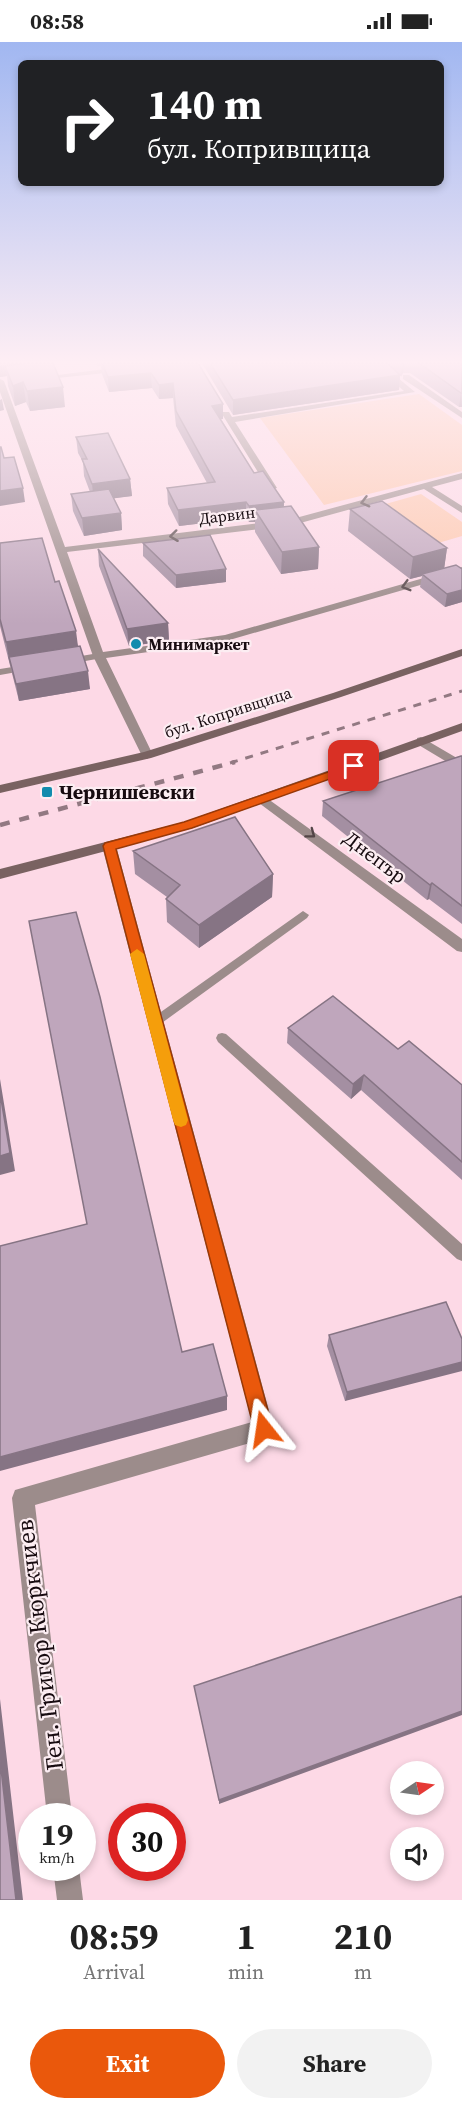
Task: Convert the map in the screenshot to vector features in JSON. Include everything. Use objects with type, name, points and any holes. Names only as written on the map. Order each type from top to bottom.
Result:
[{"type":"main road","name":"бул. Копривщица","points":[[0,789],[147,755],[337,695],[462,652]]},
{"type":"main road","points":[[0,874],[188,825],[264,800],[462,727]]},
{"type":"street","points":[[25,450],[99,656],[147,755]]},
{"type":"street","points":[[248,450],[276,494]]},
{"type":"street","name":"Дарвин","points":[[61,550],[293,522],[462,476]]},
{"type":"street","points":[[425,486],[462,510]]},
{"type":"street","points":[[287,513],[293,522]]},
{"type":"street","points":[[99,656],[226,638],[462,570]]},
{"type":"street","points":[[421,741],[462,767]]},
{"type":"street","name":"Днепър","points":[[264,800],[462,947]]},
{"type":"street","name":"Ген. Григор Кюркчиев","points":[[58,1803],[23,1498],[264,1429],[109,846]]},
{"type":"street","points":[[68,1881],[70,1900]]},
{"type":"lane","points":[[55,663],[99,656]]},
{"type":"lane","points":[[0,672],[33,667]]},
{"type":"lane","points":[[155,1022],[303,915]]},
{"type":"lane","points":[[222,1038],[462,1254]]},
{"type":"shaded area","points":[[283,450],[462,450],[462,471],[324,505]]},
{"type":"shaded area","points":[[421,494],[462,522],[462,536],[428,546],[375,507]]},
{"type":"building","points":[[2,450],[4,458],[14,457],[23,488],[0,491]]},
{"type":"building","points":[[82,450],[116,450],[130,479],[92,484],[82,459],[87,459]]},
{"type":"building","points":[[197,450],[239,450],[254,473],[263,471],[284,502],[249,506],[246,502],[178,510],[167,488],[215,482]]},
{"type":"building","points":[[109,489],[121,513],[82,518],[71,494]]},
{"type":"building","points":[[382,501],[447,548],[413,557],[350,509]]},
{"type":"building","points":[[291,506],[319,547],[282,552],[255,510]]},
{"type":"building","points":[[210,535],[226,569],[176,575],[143,543]]},
{"type":"building","points":[[42,538],[55,582],[59,581],[76,631],[6,642],[0,619],[0,543]]},
{"type":"building","points":[[98,549],[168,623],[127,629]]},
{"type":"building","points":[[456,565],[462,569],[462,590],[447,594],[422,574]]},
{"type":"building","points":[[80,646],[88,671],[16,684],[9,657]]},
{"type":"building","points":[[462,756],[462,906],[432,883],[430,885],[323,801]]},
{"type":"building","points":[[235,817],[273,874],[199,925],[166,899],[180,885],[133,851]]},
{"type":"building","points":[[76,912],[100,997],[182,1352],[213,1344],[227,1396],[0,1457],[0,1246],[87,1224],[29,921]]},
{"type":"building","points":[[333,996],[398,1049],[409,1041],[462,1085],[462,1162],[364,1075],[353,1084],[288,1028]]},
{"type":"building","points":[[0,1093],[10,1153],[0,1156]]},
{"type":"building","points":[[446,1302],[462,1339],[462,1362],[347,1392],[329,1335]]},
{"type":"building","points":[[462,1596],[462,1711],[219,1800],[194,1686]]},
{"type":"building","points":[[0,1760],[16,1900],[0,1900]]},
{"type":"railway","points":[[230,763],[462,691]]},
{"type":"railway","points":[[0,825],[235,762]]},
{"type":"slow traffic","points":[[137,954],[181,1120]]},
{"type":"place","name":"Минимаркет","points":[[136,644]]},
{"type":"place","name":"Чернишевски","points":[[47,792]]},
{"type":"route","points":[[264,1429],[109,846],[188,825],[264,800],[354,766]]}]
